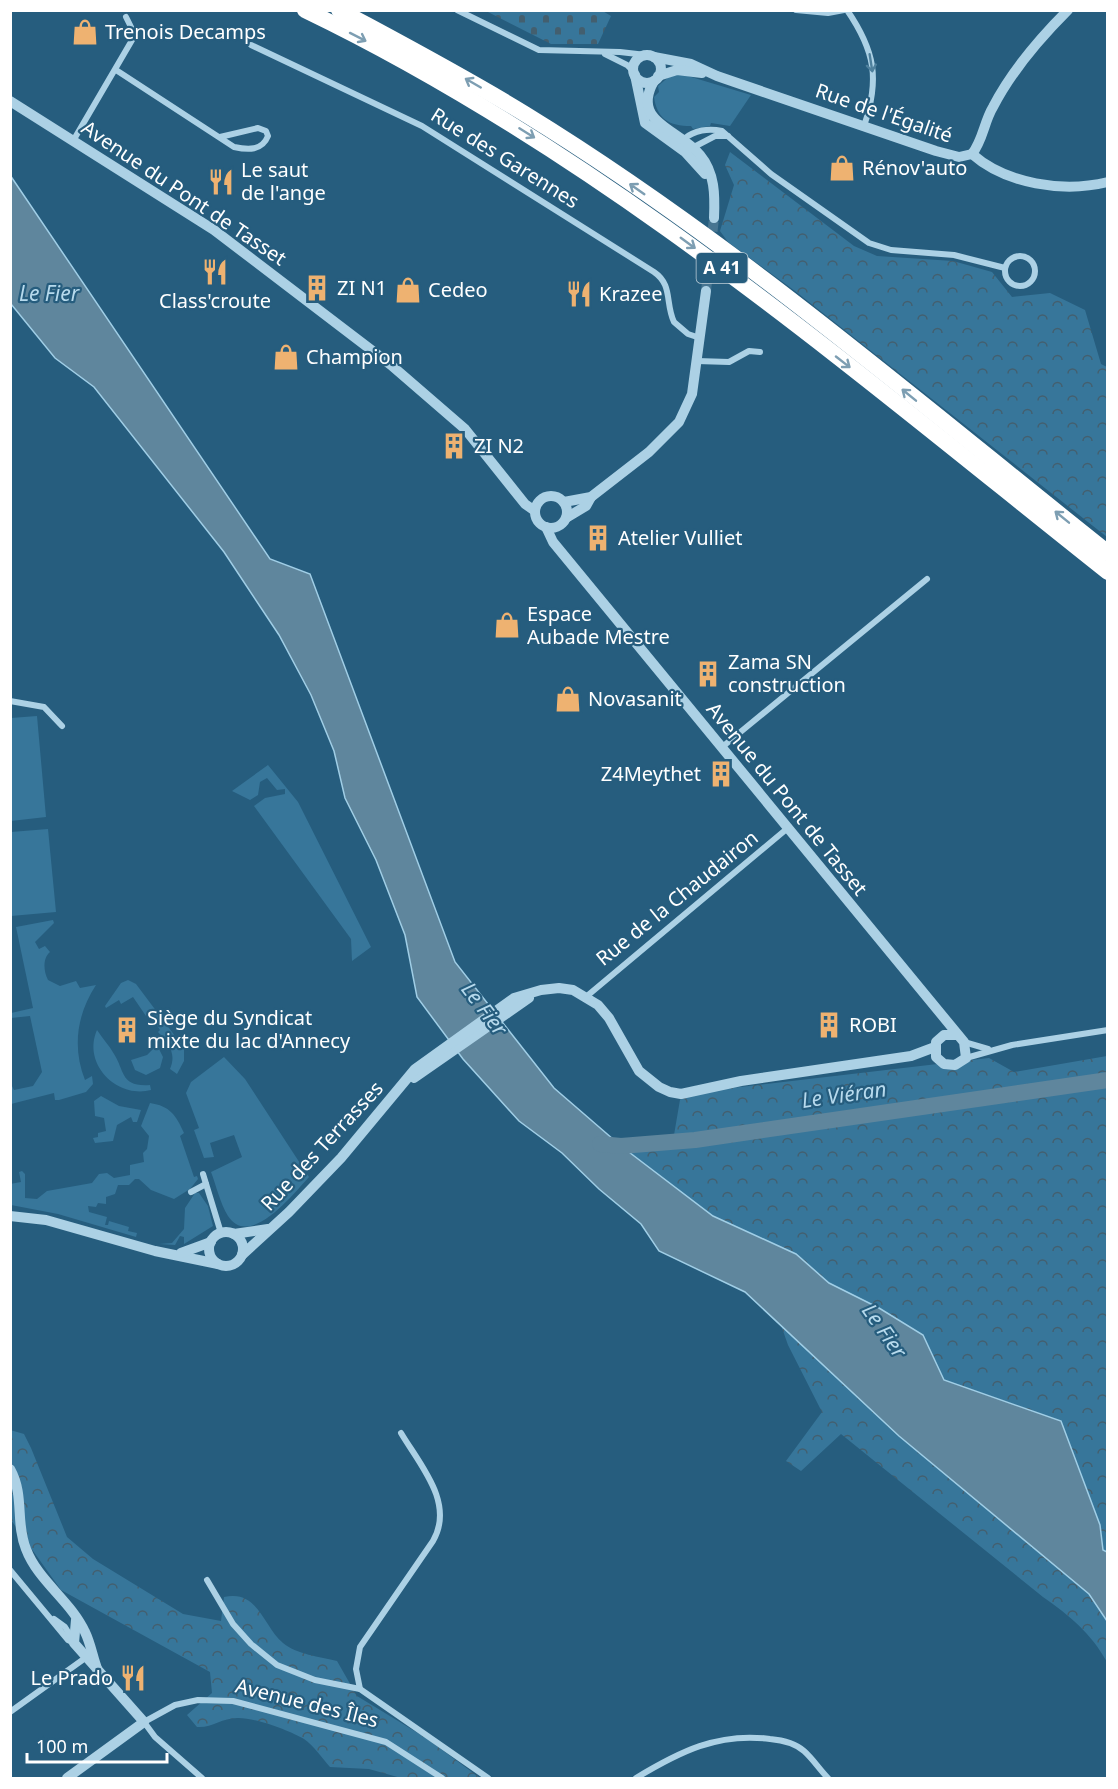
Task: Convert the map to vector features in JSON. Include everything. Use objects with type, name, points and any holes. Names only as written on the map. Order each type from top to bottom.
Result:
[{"type":"highway","name":"A 41","points":[[305,10],[459,92],[624,197],[754,292],[1107,572]]},
{"type":"highway","name":"A 41","points":[[339,10],[517,110],[622,178],[766,282],[1107,553]]},
{"type":"street","name":"Rue de l'Égalité","points":[[457,10],[532,49],[552,52],[602,52],[650,56],[691,64],[717,76],[954,156],[965,157],[972,154],[995,171],[1047,185],[1078,187],[1107,182]]},
{"type":"street","points":[[795,10],[828,13],[845,10],[864,35],[874,82],[873,100],[864,126]]},
{"type":"street","points":[[972,154],[1003,90],[1047,32],[1068,10]]},
{"type":"street","points":[[73,141],[135,35],[126,16]]},
{"type":"street","name":"Rue des Garennes","points":[[251,45],[422,126],[654,272],[664,279],[667,286],[674,322],[688,334],[700,338]]},
{"type":"street","points":[[602,52],[617,58],[642,82],[656,78]]},
{"type":"street","points":[[714,189],[698,165],[645,123],[634,73],[637,60],[650,56],[660,67],[648,98],[650,112],[661,125],[695,148],[707,165],[714,189],[714,218]]},
{"type":"street","points":[[116,70],[234,147],[244,149],[261,146],[268,136],[266,131],[258,128],[220,137]]},
{"type":"street","name":"Rue de l'Égalité","points":[[656,78],[677,70],[717,76]]},
{"type":"street","name":"Avenue du Pont de Tasset","points":[[10,101],[213,230],[420,388],[465,429],[535,512]]},
{"type":"street","points":[[684,139],[695,132],[714,129],[729,136],[771,174],[869,243],[891,250],[954,255],[1005,268]]},
{"type":"street","points":[[695,148],[707,138],[720,134],[729,136]]},
{"type":"street","points":[[665,138],[695,148]]},
{"type":"street","points":[[1022,256],[1033,263],[1035,272],[1028,284],[1018,286],[1009,282],[1005,268],[1010,260],[1022,256]]},
{"type":"street","points":[[542,499],[535,512],[539,523],[554,528],[586,506],[591,497],[649,452],[679,422],[692,393],[706,291]]},
{"type":"street","points":[[697,361],[729,363],[749,351],[760,352]]},
{"type":"street","points":[[516,492],[542,499],[553,496],[564,502],[591,497]]},
{"type":"street","points":[[563,552],[564,522],[567,510],[564,502]]},
{"type":"street","name":"Avenue du Pont de Tasset","points":[[546,527],[553,542],[789,827],[960,1039]]},
{"type":"street","points":[[722,748],[927,579]]},
{"type":"street","points":[[10,701],[44,707],[62,726]]},
{"type":"street","name":"Rue de la Chaudairon","points":[[587,996],[789,827]]},
{"type":"street","name":"Rue des Terrasses","points":[[242,1255],[268,1229],[290,1212],[341,1158],[402,1087],[430,1061],[502,1011],[541,990],[559,988],[587,996]]},
{"type":"street","points":[[587,996],[609,1018],[639,1071],[659,1088],[681,1094],[741,1082],[911,1056],[937,1043],[960,1039],[989,1049]]},
{"type":"street","points":[[938,1014],[939,1061]]},
{"type":"street","points":[[911,1056],[939,1061],[949,1066],[989,1049],[1107,1030]]},
{"type":"street","points":[[960,1039],[966,1058]]},
{"type":"street","points":[[203,1174],[221,1233]]},
{"type":"street","points":[[191,1192],[206,1184]]},
{"type":"street","points":[[10,1216],[46,1220],[155,1251],[219,1264],[231,1265],[242,1255],[242,1243],[234,1234],[221,1233],[211,1242],[195,1250],[175,1254]]},
{"type":"street","name":"Rue des Terrasses","points":[[234,1234],[268,1229]]},
{"type":"street","points":[[211,1242],[210,1254],[219,1264]]},
{"type":"street","points":[[360,1689],[356,1669],[360,1647],[433,1541],[441,1523],[438,1495],[401,1433]]},
{"type":"street","points":[[10,1469],[21,1495],[21,1533],[25,1548],[42,1577],[76,1620],[87,1638],[88,1656]]},
{"type":"street","points":[[10,1570],[48,1616],[64,1627],[74,1643],[88,1656],[98,1671],[155,1737],[202,1779]]},
{"type":"street","points":[[207,1580],[233,1624],[250,1644],[277,1665],[315,1680],[360,1689],[488,1779]]},
{"type":"street","points":[[74,1643],[76,1620]]},
{"type":"street","points":[[74,1643],[87,1638]]},
{"type":"street","points":[[10,1712],[88,1656]]},
{"type":"street","name":"Avenue des Îles","points":[[67,1779],[144,1722],[175,1705],[198,1700],[233,1701],[387,1742],[442,1779]]},
{"type":"street","points":[[636,1779],[698,1745],[725,1738],[750,1737],[776,1740],[803,1750],[828,1779]]},
{"type":"green space","points":[[601,10],[611,16],[598,44],[551,44],[486,11]]},
{"type":"green space","points":[[678,73],[751,95],[730,126],[711,123],[710,126],[693,129],[691,126],[676,125],[661,116],[654,97],[659,92],[658,86],[671,75]]},
{"type":"green space","points":[[730,152],[854,246],[877,256],[953,261],[992,272],[1012,297],[1050,293],[1085,310],[1101,364],[1107,367],[1107,537],[795,291],[728,242],[720,231],[734,185],[725,165]]},
{"type":"green space","points":[[37,716],[46,817],[11,821],[11,718]]},
{"type":"green space","points":[[268,765],[298,802],[371,947],[352,961],[351,939],[254,806],[265,798],[285,794],[285,789],[277,790],[267,778],[260,782],[258,795],[250,800],[232,791]]},
{"type":"green space","points":[[48,829],[56,912],[11,916],[11,832]]},
{"type":"green space","points":[[53,920],[54,923],[35,942],[39,949],[45,946],[50,952],[44,964],[48,980],[60,986],[76,981],[80,988],[96,985],[84,1007],[78,1031],[81,1068],[85,1080],[92,1076],[93,1084],[86,1092],[59,1100],[55,1100],[54,1093],[11,1104],[11,1084],[14,1090],[33,1086],[42,1072],[30,1016],[11,1018],[11,1013],[33,1008],[16,927]]},
{"type":"green space","points":[[128,980],[136,984],[184,1048],[184,1061],[177,1074],[170,1069],[172,1053],[158,1032],[160,1030],[150,1014],[146,1016],[133,997],[121,1004],[119,1000],[106,1008],[105,1006],[121,983]]},
{"type":"green space","points":[[97,1030],[112,1051],[128,1081],[150,1085],[151,1090],[126,1089],[115,1084],[106,1076],[94,1055]]},
{"type":"green space","points":[[157,1045],[163,1057],[160,1068],[146,1075],[135,1070],[131,1060],[147,1055]]},
{"type":"green space","points":[[1107,1056],[1107,1552],[1103,1550],[1100,1525],[1034,1411],[944,1380],[923,1335],[879,1308],[829,1283],[796,1254],[713,1216],[623,1148],[673,1141],[681,1094],[989,1058],[1014,1072]]},
{"type":"green space","points":[[224,1057],[245,1079],[309,1177],[272,1215],[260,1223],[248,1226],[237,1225],[228,1216],[211,1172],[242,1157],[234,1135],[210,1143],[214,1157],[204,1158],[194,1130],[199,1128],[186,1093],[191,1082]]},
{"type":"green space","points":[[101,1096],[119,1106],[141,1110],[137,1122],[133,1122],[131,1117],[117,1125],[113,1141],[95,1143],[93,1138],[98,1137],[98,1133],[106,1131],[104,1118],[95,1116],[94,1101]]},
{"type":"green space","points":[[150,1103],[163,1106],[172,1112],[178,1121],[184,1133],[180,1136],[194,1177],[197,1176],[198,1179],[190,1189],[174,1199],[151,1190],[139,1179],[135,1179],[129,1185],[118,1185],[115,1194],[106,1197],[106,1204],[98,1203],[96,1207],[88,1206],[89,1212],[107,1217],[105,1225],[108,1225],[109,1221],[129,1227],[128,1231],[137,1233],[136,1237],[58,1214],[11,1205],[10,1184],[21,1182],[19,1172],[22,1171],[25,1174],[25,1198],[37,1199],[47,1191],[92,1183],[99,1174],[107,1173],[114,1178],[130,1175],[130,1165],[144,1162],[143,1153],[147,1149],[149,1136],[141,1126]]},
{"type":"green space","points":[[195,1193],[199,1193],[208,1206],[213,1226],[184,1244],[184,1237],[180,1236],[175,1245],[159,1244],[172,1243],[184,1229],[185,1208]]},
{"type":"green space","points":[[781,1325],[899,1436],[1089,1594],[1107,1621],[1107,1662],[1094,1642],[1071,1618],[841,1434],[801,1471],[786,1461],[822,1412],[788,1345]]},
{"type":"green space","points":[[10,1430],[24,1434],[67,1537],[93,1559],[183,1614],[221,1621],[224,1597],[245,1598],[259,1611],[276,1636],[288,1647],[337,1661],[357,1696],[426,1738],[480,1778],[401,1778],[369,1769],[330,1767],[304,1739],[262,1722],[244,1718],[232,1718],[197,1727],[187,1715],[212,1693],[210,1672],[61,1590],[11,1520]]},
{"type":"water","name":"Le Fier","points":[[10,175],[270,559],[310,574],[455,962],[554,1088],[621,1146],[713,1216],[796,1254],[829,1283],[879,1308],[923,1335],[944,1380],[1061,1421],[1100,1525],[1103,1550],[1107,1552],[1107,1621],[1089,1594],[899,1436],[745,1292],[659,1251],[641,1224],[599,1189],[562,1153],[519,1121],[463,1059],[417,997],[405,935],[376,860],[345,798],[334,751],[311,695],[279,635],[224,552],[94,387],[55,358],[11,304]]},
{"type":"waterway","name":"Le Viéran","points":[[600,1144],[621,1146],[695,1140],[1108,1080]]},
{"type":"tunnel","points":[[706,291],[714,218]]},
{"type":"place","name":"Trenois Decamps","points":[[85,32]]},
{"type":"place","name":"Rénov'auto","points":[[842,168]]},
{"type":"place","name":"Le saut de l'ange","points":[[221,182]]},
{"type":"place","name":"Class'croute","points":[[215,272]]},
{"type":"place","name":"ZI N1","points":[[317,288]]},
{"type":"place","name":"Cedeo","points":[[408,290]]},
{"type":"place","name":"Krazee","points":[[579,294]]},
{"type":"place","name":"Champion","points":[[286,357]]},
{"type":"place","name":"ZI N2","points":[[454,446]]},
{"type":"place","name":"Atelier Vulliet","points":[[598,538]]},
{"type":"place","name":"Espace Aubade Mestre","points":[[507,625]]},
{"type":"place","name":"Zama SN construction","points":[[708,674]]},
{"type":"place","name":"Novasanit","points":[[568,699]]},
{"type":"place","name":"Z4Meythet","points":[[721,774]]},
{"type":"place","name":"ROBI","points":[[829,1025]]},
{"type":"place","name":"Siège du Syndicat mixte du lac d'Annecy","points":[[127,1030]]},
{"type":"place","name":"Le Prado","points":[[133,1678]]}]
